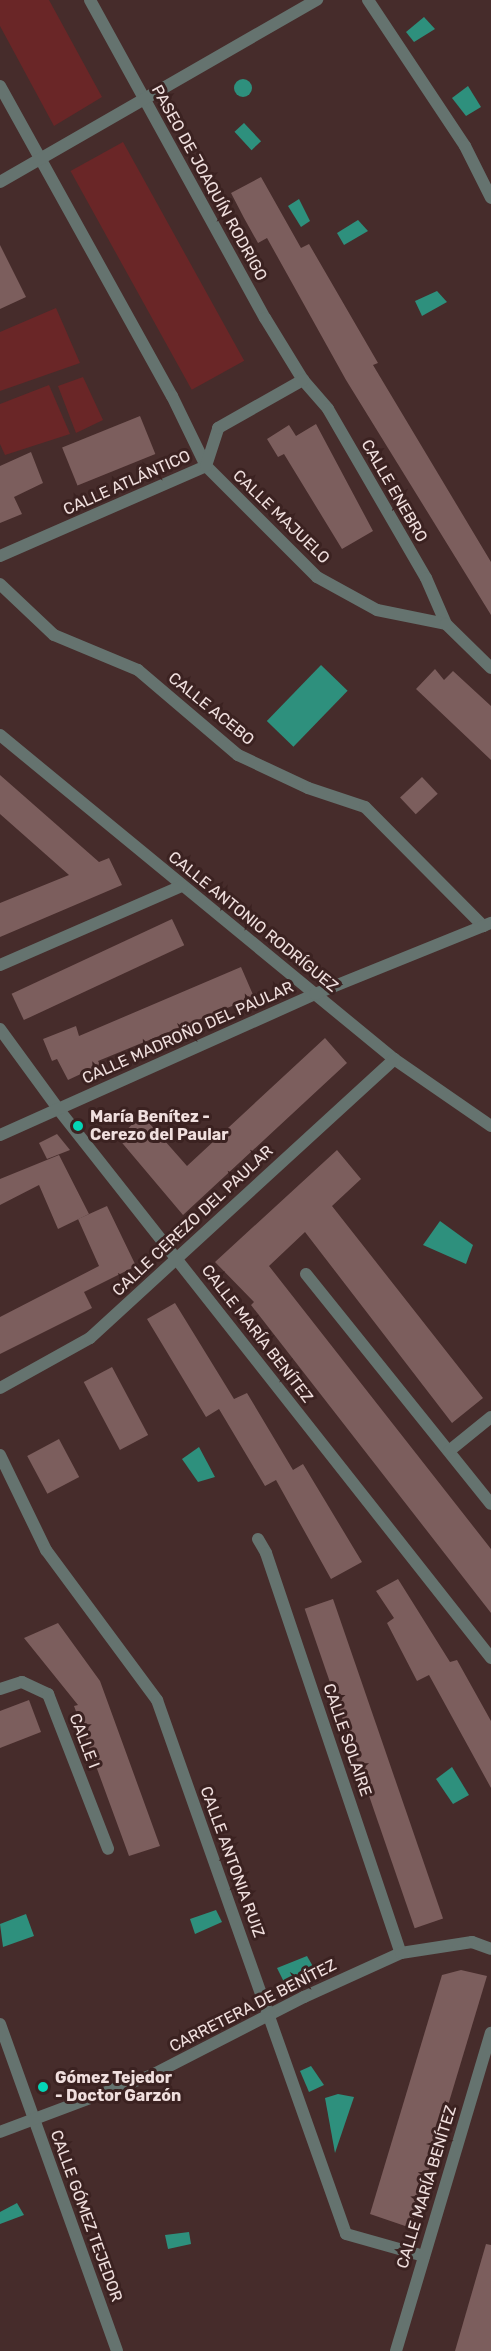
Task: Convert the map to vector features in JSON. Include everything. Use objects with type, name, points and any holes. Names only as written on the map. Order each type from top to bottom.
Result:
[{"type":"street","name":"PASEO DE JOAQUÍN RODRIGO","points":[[90,0],[303,380]]},
{"type":"street","points":[[0,182],[40,162],[144,98],[317,0]]},
{"type":"street","points":[[368,0],[465,146],[491,198]]},
{"type":"street","points":[[0,86],[40,162],[172,396],[206,466]]},
{"type":"street","name":"CALLE ATLÁNTICO","points":[[0,556],[206,466],[218,428],[303,380]]},
{"type":"street","name":"CALLE ENEBRO","points":[[303,380],[328,409],[426,578],[446,624]]},
{"type":"street","name":"CALLE MAJUELO","points":[[206,466],[318,577],[377,610],[446,624]]},
{"type":"street","name":"CALLE ACEBO","points":[[0,584],[54,635],[138,670],[238,755],[308,788],[365,807],[487,924]]},
{"type":"street","points":[[446,624],[491,668]]},
{"type":"street","name":"CALLE ANTONIO RODRÍGUEZ","points":[[0,735],[394,1059],[491,1126]]},
{"type":"street","points":[[0,965],[182,886]]},
{"type":"street","name":"CALLE MADROÑO DEL PAULAR","points":[[0,1135],[315,994],[487,924]]},
{"type":"street","name":"CALLE MARÍA BENÍTEZ","points":[[0,1029],[59,1110],[491,1658]]},
{"type":"street","name":"CALLE CEREZO DEL PAULAR","points":[[0,1388],[90,1338],[394,1059]]},
{"type":"street","points":[[306,1274],[491,1504]]},
{"type":"street","points":[[449,1451],[491,1417]]},
{"type":"street","name":"CALLE ANTONIA RUIZ","points":[[0,1455],[46,1550],[157,1700],[346,2234],[424,2256]]},
{"type":"street","name":"CALLE SOLAIRE","points":[[258,1539],[266,1553],[401,1953]]},
{"type":"street","name":"CALLE I","points":[[0,1689],[22,1682],[48,1694],[108,1850]]},
{"type":"street","name":"CARRETERA DE BENÍTEZ","points":[[0,2132],[152,2075],[401,1953],[472,1942],[491,1949]]},
{"type":"street","name":"CALLE GÓMEZ TEJEDOR","points":[[0,2024],[117,2351]]},
{"type":"street","name":"CALLE MARÍA BENÍTEZ","points":[[396,2351],[491,2033]]},
{"type":"shaded area","points":[[0,0],[49,0],[102,97],[54,126],[0,26]]},
{"type":"shaded area","points":[[424,17],[435,29],[414,42],[406,32]]},
{"type":"shaded area","points":[[243,79],[249,82],[252,88],[249,94],[243,97],[237,94],[234,88],[237,82]]},
{"type":"shaded area","points":[[468,86],[481,107],[466,116],[452,98]]},
{"type":"shaded area","points":[[244,123],[261,141],[252,150],[234,132]]},
{"type":"shaded area","points":[[123,142],[244,361],[192,390],[71,171]]},
{"type":"shaded area","points":[[299,199],[310,221],[301,227],[288,206]]},
{"type":"shaded area","points":[[358,220],[368,231],[344,245],[337,233]]},
{"type":"shaded area","points":[[437,291],[447,302],[422,316],[415,301]]},
{"type":"shaded area","points":[[56,308],[80,363],[0,391],[0,332]]},
{"type":"shaded area","points":[[83,377],[103,420],[76,433],[58,386]]},
{"type":"shaded area","points":[[49,385],[70,434],[5,455],[0,444],[0,404]]},
{"type":"shaded area","points":[[321,665],[348,691],[293,747],[267,721]]},
{"type":"shaded area","points":[[440,1221],[473,1245],[466,1264],[423,1245]]},
{"type":"shaded area","points":[[199,1447],[215,1477],[198,1482],[182,1459]]},
{"type":"shaded area","points":[[452,1767],[469,1795],[453,1804],[436,1779]]},
{"type":"shaded area","points":[[216,1910],[222,1922],[195,1934],[190,1919]]},
{"type":"shaded area","points":[[26,1914],[34,1936],[3,1947],[0,1924]]},
{"type":"shaded area","points":[[307,1956],[315,1970],[285,1984],[277,1968]]},
{"type":"shaded area","points":[[311,2066],[324,2085],[309,2092],[300,2071]]},
{"type":"shaded area","points":[[338,2094],[354,2097],[335,2153],[325,2098]]},
{"type":"shaded area","points":[[17,2203],[24,2215],[0,2224],[0,2212]]},
{"type":"shaded area","points":[[189,2232],[191,2244],[168,2249],[165,2235]]},
{"type":"building","points":[[261,177],[301,248],[309,244],[378,363],[373,365],[491,562],[491,615],[346,380],[267,238],[258,243],[244,218],[231,193]]},
{"type":"building","points":[[0,245],[26,297],[0,309]]},
{"type":"building","points":[[140,416],[155,454],[77,485],[62,447]]},
{"type":"building","points":[[316,424],[373,531],[342,549],[284,454],[278,457],[267,439],[289,425],[296,436]]},
{"type":"building","points":[[31,452],[43,483],[14,497],[22,514],[0,523],[0,466]]},
{"type":"building","points":[[435,669],[444,680],[453,671],[491,706],[491,760],[416,689]]},
{"type":"building","points":[[0,775],[99,862],[109,858],[122,885],[0,937],[0,903],[69,875],[0,814]]},
{"type":"building","points":[[422,777],[438,794],[416,814],[400,797]]},
{"type":"building","points":[[172,919],[184,945],[24,1020],[12,994]]},
{"type":"building","points":[[241,967],[254,997],[98,1061],[100,1065],[68,1080],[57,1059],[52,1061],[43,1039],[76,1026],[79,1036]]},
{"type":"building","points":[[325,1038],[347,1063],[183,1215],[118,1138],[142,1115],[187,1166]]},
{"type":"building","points":[[57,1134],[70,1150],[47,1159],[39,1143]]},
{"type":"building","points":[[337,1150],[361,1179],[332,1206],[483,1398],[452,1423],[305,1232],[269,1266],[491,1549],[491,1613],[251,1305],[254,1302],[215,1262]]},
{"type":"building","points":[[59,1155],[89,1214],[58,1229],[39,1185],[0,1205],[0,1179]]},
{"type":"building","points":[[107,1206],[136,1266],[84,1292],[92,1308],[0,1354],[0,1317],[99,1266],[78,1219]]},
{"type":"building","points":[[175,1303],[234,1399],[247,1393],[293,1470],[303,1464],[362,1562],[331,1579],[276,1480],[265,1486],[219,1409],[206,1417],[147,1319]]},
{"type":"building","points":[[112,1367],[148,1435],[120,1450],[84,1382]]},
{"type":"building","points":[[59,1439],[79,1477],[47,1494],[27,1456]]},
{"type":"building","points":[[398,1579],[450,1662],[457,1660],[491,1721],[491,1788],[429,1675],[417,1681],[387,1623],[394,1618],[376,1591]]},
{"type":"building","points":[[333,1599],[443,1919],[415,1928],[305,1609]]},
{"type":"building","points":[[58,1623],[100,1681],[160,1846],[129,1856],[74,1706],[78,1705],[24,1638]]},
{"type":"building","points":[[29,1700],[41,1732],[0,1748],[0,1711]]},
{"type":"building","points":[[461,1970],[487,1976],[411,2228],[370,2214],[442,1975]]},
{"type":"building","points":[[486,2244],[491,2245],[491,2351],[455,2351]]},
{"type":"place","name":"María Benítez - Cerezo del Paular","points":[[78,1126]]},
{"type":"place","name":"Gómez Tejedor - Doctor Garzón","points":[[43,2087]]}]
